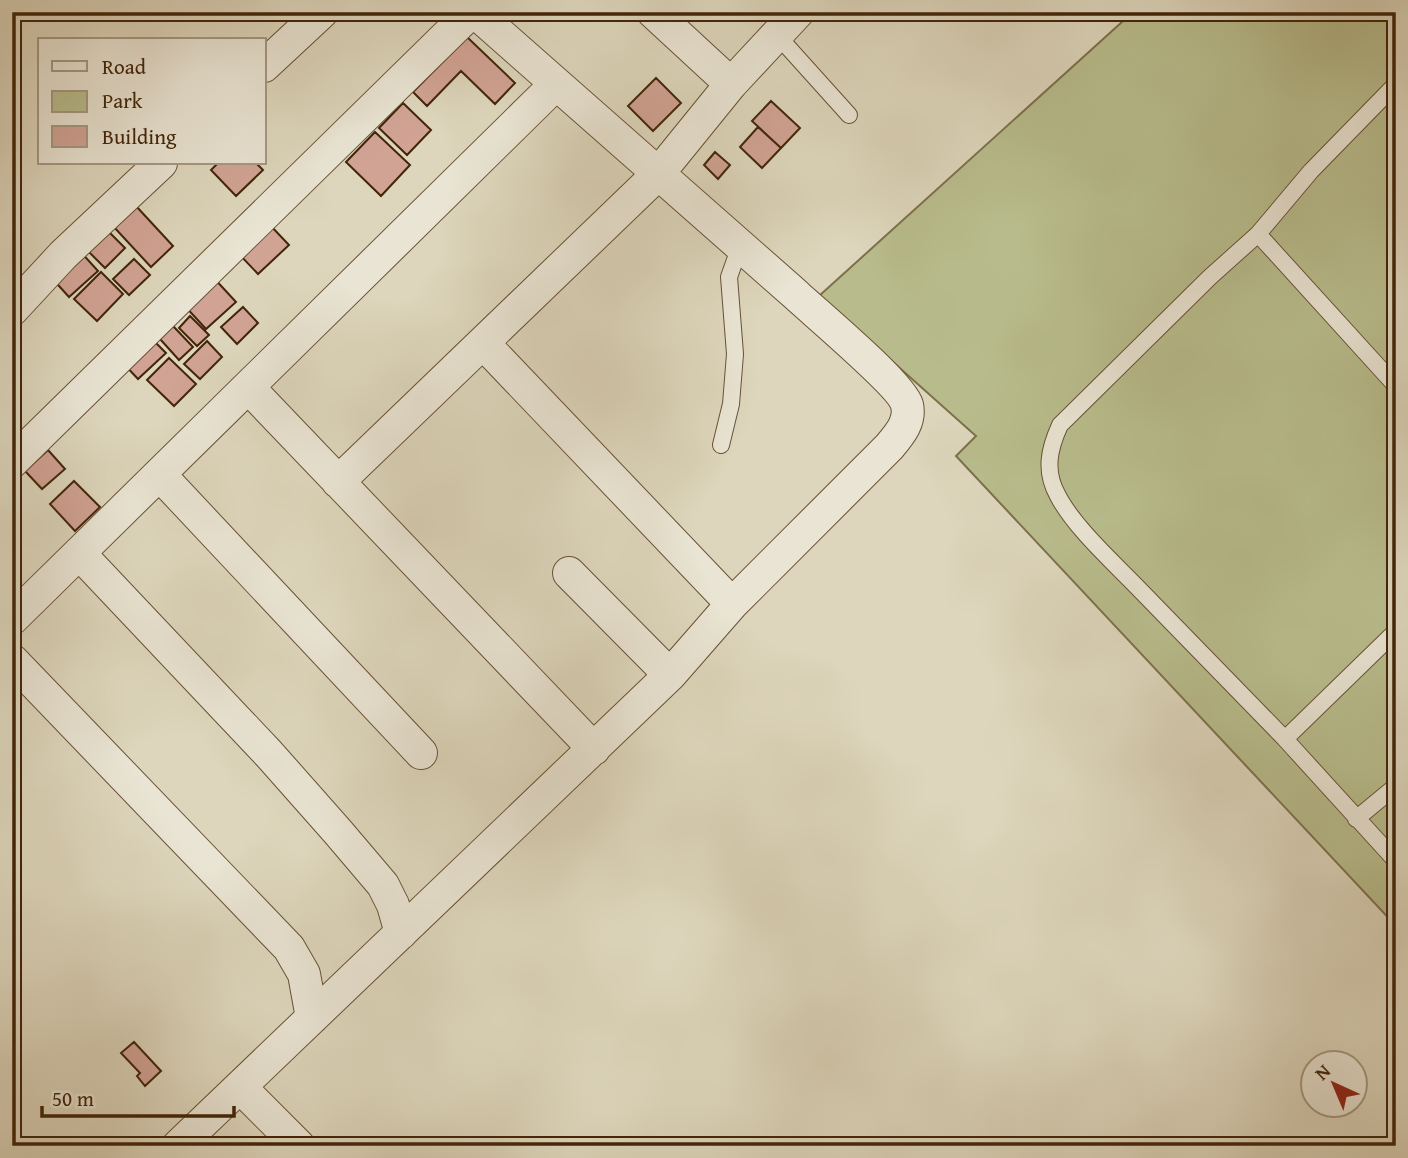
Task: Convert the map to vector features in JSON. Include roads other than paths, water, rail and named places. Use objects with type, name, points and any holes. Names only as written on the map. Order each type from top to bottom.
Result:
[{"type":"street","points":[[266,64],[322,12]]},
{"type":"street","points":[[12,462],[473,12],[740,246],[889,381],[906,404],[902,431],[889,447],[732,604],[670,674],[594,750],[178,1146]]},
{"type":"street","points":[[653,12],[731,83]]},
{"type":"street","points":[[338,482],[658,174],[731,83],[787,24]]},
{"type":"street","points":[[12,620],[556,84]]},
{"type":"street","points":[[12,310],[63,255],[161,164]]},
{"type":"street","points":[[482,343],[732,604]]},
{"type":"street","points":[[248,387],[594,750]]},
{"type":"street","points":[[160,475],[421,753]]},
{"type":"street","points":[[79,553],[269,754],[356,853],[383,885],[393,905],[401,933]]},
{"type":"street","points":[[569,573],[670,674]]},
{"type":"street","points":[[12,660],[289,948],[304,974],[312,1018]]},
{"type":"street","points":[[240,1087],[299,1146]]},
{"type":"lane","points":[[787,24],[849,115]]},
{"type":"lane","points":[[1396,84],[1311,170],[1258,234],[1210,277],[1060,425],[1051,446],[1048,469],[1057,496],[1077,522],[1285,739],[1396,861]]},
{"type":"lane","points":[[1258,234],[1396,386]]},
{"type":"lane","points":[[722,444],[732,404],[735,354],[729,277],[740,246]]},
{"type":"lane","points":[[1285,739],[1396,631]]},
{"type":"lane","points":[[1356,819],[1396,786]]}]
